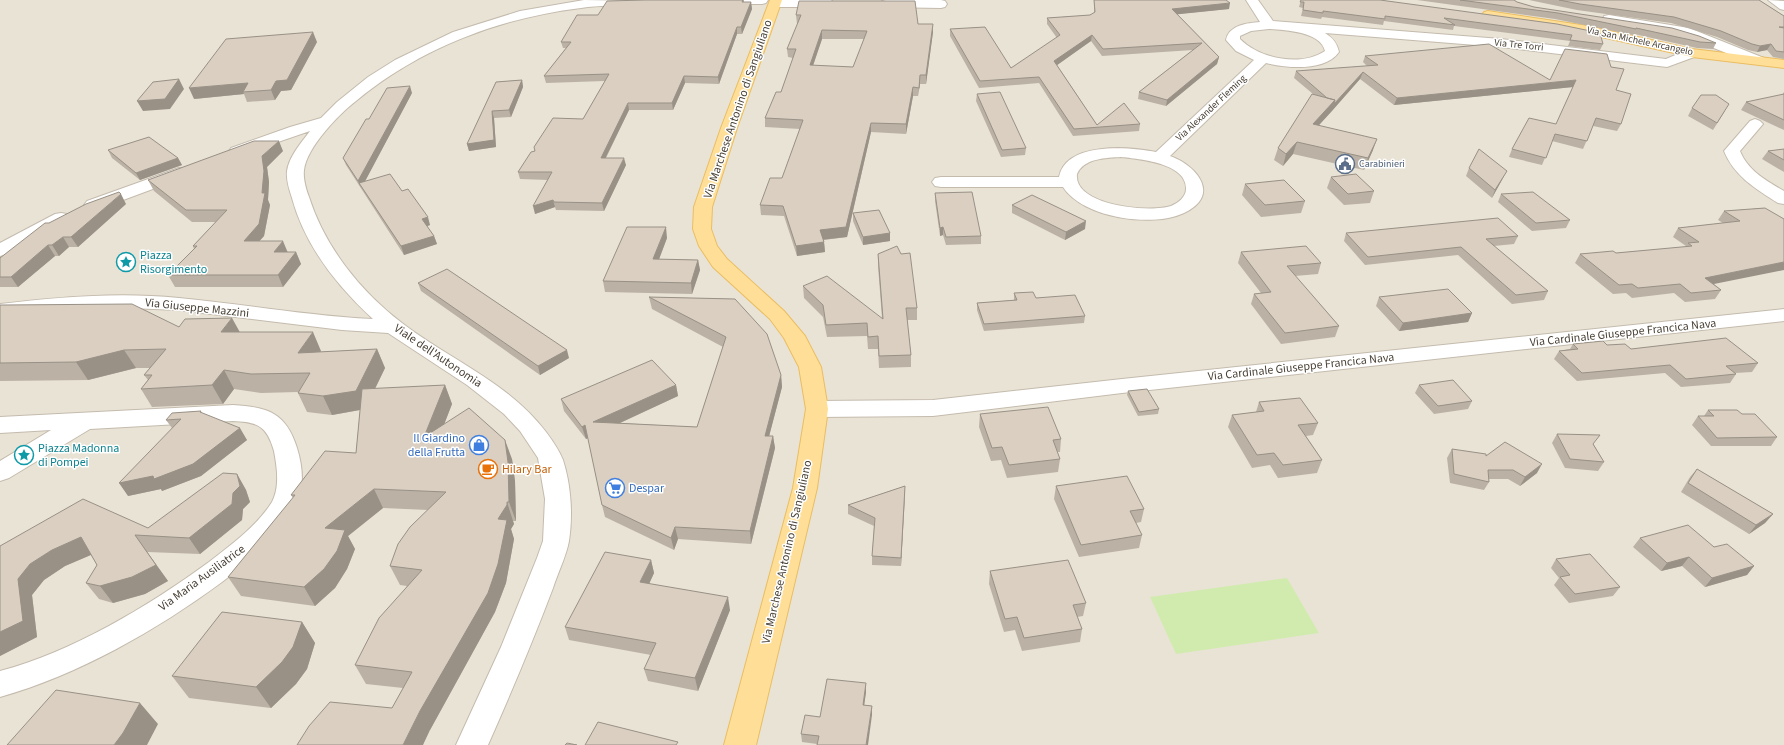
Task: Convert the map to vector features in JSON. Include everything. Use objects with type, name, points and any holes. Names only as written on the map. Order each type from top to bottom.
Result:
[{"type":"main road","name":"Via Marchese Antonino di Sangiuliano","points":[[740,745],[804,488],[817,409],[810,367],[794,336],[777,316],[720,264],[708,246],[702,229],[706,200],[771,1]]},
{"type":"main road","name":"Via San Michele Arcangelo","points":[[1476,13],[1575,28],[1692,53],[1784,64]]},
{"type":"street","points":[[1252,0],[1275,25]]},
{"type":"street","points":[[1774,0],[1784,6]]},
{"type":"street","name":"Viale dell'Autonomia","points":[[472,745],[494,699],[526,622],[556,542],[558,517],[556,486],[550,458],[532,428],[517,411],[489,390],[393,327],[359,293],[328,256],[316,238],[303,208],[296,183],[296,168],[301,156],[325,122],[345,102],[378,76],[395,65],[443,42],[499,22],[554,8],[581,4],[652,1]]},
{"type":"street","points":[[699,1],[840,3]]},
{"type":"street","points":[[871,4],[941,4]]},
{"type":"street","points":[[1600,18],[1642,23],[1684,31],[1759,61]]},
{"type":"street","points":[[1330,43],[1316,34],[1275,25],[1254,26],[1241,29],[1234,34],[1233,40],[1238,47],[1249,53],[1264,58],[1289,62],[1313,61],[1322,59],[1332,52],[1329,38],[1331,34],[1342,29]]},
{"type":"street","name":"Via Tre Torri","points":[[1275,25],[1342,29],[1501,43],[1667,63],[1692,53]]},
{"type":"street","name":"Via Alexander Fleming","points":[[1159,158],[1264,58]]},
{"type":"street","points":[[222,157],[296,130],[325,122]]},
{"type":"street","points":[[1756,124],[1732,151],[1734,157],[1741,167],[1784,200]]},
{"type":"street","points":[[1121,152],[1159,158],[1176,165],[1189,174],[1195,185],[1194,195],[1186,204],[1171,211],[1151,215],[1129,214],[1107,210],[1088,202],[1075,192],[1068,182],[1069,172],[1075,164],[1097,155],[1121,152]]},
{"type":"street","points":[[0,250],[76,212],[193,168]]},
{"type":"street","points":[[941,182],[1068,182]]},
{"type":"street","name":"Via Giuseppe Mazzini","points":[[0,310],[57,303],[105,301],[178,304],[342,324],[393,327]]},
{"type":"street","name":"Via Cardinale Giuseppe Francica Nava","points":[[817,409],[933,408],[1122,386],[1784,316]]},
{"type":"street","name":"Via Maria Ausiliatrice","points":[[0,425],[190,416],[215,412],[236,413],[266,420],[273,425],[280,434],[287,454],[289,471],[288,488],[283,504],[255,539],[212,574],[180,596],[110,639],[60,663],[0,684]]},
{"type":"street","points":[[0,472],[85,422]]},
{"type":"shaded area","points":[[0,0],[1784,0],[1784,745],[0,745]]},
{"type":"green space","points":[[1287,578],[1319,633],[1176,654],[1150,597]]},
{"type":"building","points":[[743,0],[742,2],[751,2],[741,27],[737,27],[718,77],[684,76],[672,103],[628,103],[601,158],[624,158],[602,203],[554,202],[553,200],[533,206],[552,172],[518,172],[531,152],[535,151],[534,147],[553,118],[583,119],[609,74],[544,76],[571,42],[561,42],[577,15],[598,15],[607,1]]},
{"type":"building","points":[[1094,0],[1226,0],[1230,3],[1172,9],[1219,57],[1167,100],[1139,92],[1202,43],[1103,49],[1092,35],[1054,61],[1097,125],[1124,103],[1140,124],[1074,129],[1039,77],[980,81],[950,29],[985,27],[1011,68],[1060,35],[1047,18],[1090,15],[1095,12]]},
{"type":"building","points":[[1301,0],[1380,0],[1557,24],[1600,33],[1603,44],[1570,40],[1572,35],[1444,18],[1455,25],[1385,16],[1385,19],[1323,11],[1323,13],[1303,10],[1304,2],[1300,2]]},
{"type":"building","points":[[1460,0],[1514,0],[1534,7],[1672,28],[1716,43],[1700,42],[1558,13]]},
{"type":"building","points":[[1559,0],[1759,0],[1784,16],[1784,27],[1779,27],[1784,28],[1784,52],[1776,51],[1771,44],[1760,46],[1752,44],[1721,31],[1674,17]]},
{"type":"building","points":[[799,1],[915,1],[918,24],[933,24],[926,75],[920,75],[919,88],[913,87],[906,124],[871,123],[846,227],[820,230],[824,242],[796,246],[783,206],[760,205],[770,178],[782,178],[803,120],[765,118],[776,92],[781,92],[796,49],[787,49],[801,15],[796,15]],"holes":[[[822,30],[867,31],[853,67],[810,65]]]},
{"type":"building","points":[[313,32],[287,80],[276,81],[271,90],[243,92],[248,83],[189,88],[226,39]]},
{"type":"building","points":[[1489,44],[1550,80],[1565,49],[1607,54],[1611,67],[1624,69],[1616,90],[1631,94],[1621,124],[1596,118],[1587,141],[1555,134],[1546,158],[1512,149],[1529,118],[1556,124],[1576,80],[1397,98],[1363,72],[1334,104],[1335,100],[1327,98],[1296,71],[1378,65],[1365,56]]},
{"type":"building","points":[[179,79],[165,99],[137,101],[153,82]]},
{"type":"building","points":[[522,80],[509,110],[492,111],[494,140],[467,144],[496,82]]},
{"type":"building","points":[[410,86],[358,181],[343,158],[366,119],[369,119],[387,88]]},
{"type":"building","points":[[1000,92],[1026,148],[1002,150],[977,94]]},
{"type":"building","points":[[1312,94],[1335,100],[1313,124],[1377,139],[1368,158],[1297,142],[1286,154],[1278,148]]},
{"type":"building","points":[[1784,94],[1784,120],[1746,102]]},
{"type":"building","points":[[1701,95],[1716,95],[1729,104],[1717,123],[1692,108]]},
{"type":"building","points":[[149,137],[178,158],[136,173],[108,150]]},
{"type":"building","points":[[254,141],[279,141],[262,156],[264,171],[262,193],[265,193],[259,224],[244,241],[283,241],[274,252],[296,252],[278,275],[168,275],[197,246],[193,246],[227,210],[186,210],[148,180]]},
{"type":"building","points":[[1479,149],[1507,171],[1495,190],[1469,168]]},
{"type":"building","points":[[1784,149],[1784,160],[1768,151]]},
{"type":"building","points":[[390,174],[402,191],[408,189],[428,217],[422,219],[434,236],[401,246],[359,183]]},
{"type":"building","points":[[1356,174],[1374,191],[1348,194],[1331,177]]},
{"type":"building","points":[[1284,180],[1305,201],[1265,205],[1245,184]]},
{"type":"building","points":[[119,192],[121,194],[71,237],[63,237],[52,245],[48,245],[11,277],[0,277],[0,258],[45,223],[49,223],[86,204]]},
{"type":"building","points":[[972,192],[981,236],[946,237],[943,227],[940,228],[935,193]]},
{"type":"building","points":[[1533,192],[1570,220],[1536,223],[1501,194]]},
{"type":"building","points":[[1032,195],[1086,221],[1066,232],[1012,205]]},
{"type":"building","points":[[1765,208],[1784,219],[1784,262],[1705,278],[1721,290],[1691,293],[1680,284],[1638,288],[1632,284],[1619,285],[1580,254],[1613,251],[1616,253],[1692,246],[1688,243],[1699,242],[1678,228],[1740,221],[1724,211]]},
{"type":"building","points":[[879,210],[890,233],[863,237],[853,213]]},
{"type":"building","points":[[1498,218],[1518,236],[1486,239],[1548,291],[1516,295],[1461,247],[1368,257],[1346,233]]},
{"type":"building","points":[[627,227],[666,227],[653,259],[698,260],[691,283],[603,281]]},
{"type":"building","points":[[897,246],[901,254],[910,253],[917,308],[906,308],[911,355],[879,356],[878,336],[868,337],[867,323],[826,325],[823,305],[803,286],[827,276],[883,319],[878,254]]},
{"type":"building","points":[[1306,246],[1321,263],[1287,266],[1339,326],[1285,333],[1254,294],[1271,292],[1241,252]]},
{"type":"building","points":[[447,269],[567,350],[538,366],[418,283]]},
{"type":"building","points":[[1448,289],[1472,313],[1403,323],[1379,297]]},
{"type":"building","points":[[1033,292],[1036,298],[1075,295],[1085,316],[984,324],[977,303],[1017,300],[1014,293]]},
{"type":"building","points":[[649,297],[735,299],[767,334],[781,375],[765,436],[773,436],[750,531],[675,527],[671,538],[602,505],[585,425],[582,427],[561,399],[652,360],[676,385],[593,422],[697,427],[726,337]]},
{"type":"building","points":[[132,304],[179,327],[185,319],[232,318],[221,332],[313,332],[298,353],[377,349],[356,391],[323,396],[298,393],[310,373],[251,374],[224,370],[212,385],[141,389],[152,375],[144,375],[166,349],[124,350],[76,362],[0,363],[0,305]]},
{"type":"building","points":[[1726,338],[1758,363],[1726,366],[1736,374],[1686,379],[1670,365],[1582,373],[1559,351],[1578,349],[1573,344],[1603,341],[1607,345],[1625,344],[1631,349]]},
{"type":"building","points":[[1453,380],[1472,401],[1438,406],[1419,385]]},
{"type":"building","points":[[445,385],[424,437],[469,408],[505,440],[508,462],[509,502],[507,502],[507,505],[498,519],[507,520],[498,564],[488,593],[420,711],[403,745],[297,745],[309,726],[330,702],[392,708],[412,672],[355,665],[379,618],[422,570],[390,566],[398,544],[410,527],[446,492],[374,489],[325,528],[345,530],[337,551],[324,569],[304,587],[228,577],[295,495],[291,495],[325,451],[356,453],[362,389]]},
{"type":"building","points":[[1147,389],[1159,409],[1139,412],[1128,391]]},
{"type":"building","points":[[1300,398],[1318,423],[1298,425],[1322,460],[1283,465],[1274,453],[1257,455],[1232,415],[1264,411],[1259,402]]},
{"type":"building","points":[[1048,407],[1061,439],[1053,440],[1060,459],[1009,465],[1002,447],[992,448],[980,414]]},
{"type":"building","points":[[1708,410],[1737,410],[1742,414],[1755,414],[1777,437],[1717,438],[1698,416],[1714,416]]},
{"type":"building","points":[[201,411],[200,412],[240,428],[193,464],[154,479],[153,476],[119,483],[181,419],[166,420],[172,413]]},
{"type":"building","points":[[1557,434],[1600,435],[1593,444],[1604,462],[1570,459]]},
{"type":"building","points":[[1505,442],[1542,464],[1525,477],[1513,470],[1488,470],[1489,482],[1454,474],[1452,449],[1486,454],[1486,456]]},
{"type":"building","points":[[1697,469],[1773,514],[1756,525],[1688,483]]},
{"type":"building","points":[[223,473],[237,474],[240,486],[233,493],[232,504],[189,538],[135,535],[156,565],[132,577],[100,586],[86,583],[97,565],[81,537],[52,550],[30,564],[18,579],[23,621],[0,632],[0,546],[83,499],[148,528]]},
{"type":"building","points":[[1127,476],[1144,509],[1130,511],[1142,535],[1081,545],[1056,486]]},
{"type":"building","points":[[905,486],[901,558],[872,556],[875,518],[848,505]]},
{"type":"building","points":[[1688,525],[1714,547],[1727,544],[1754,566],[1712,578],[1689,557],[1667,563],[1640,538]]},
{"type":"building","points":[[605,552],[651,560],[640,582],[728,597],[695,678],[644,669],[656,643],[565,627]]},
{"type":"building","points":[[1590,554],[1620,587],[1575,594],[1560,577],[1570,575],[1556,559]]},
{"type":"building","points":[[1068,560],[1086,603],[1073,605],[1082,629],[1024,638],[1017,617],[1005,619],[990,571]]},
{"type":"building","points":[[222,612],[302,622],[293,647],[282,662],[256,687],[172,676]]},
{"type":"building","points":[[827,679],[866,683],[863,705],[872,706],[866,745],[817,745],[819,736],[801,734],[805,715],[820,717]]},
{"type":"building","points":[[56,690],[140,703],[123,733],[114,745],[7,745]]},
{"type":"building","points":[[598,722],[678,742],[676,745],[585,745]]},
{"type":"building","points":[[567,743],[577,745],[565,745]]},
{"type":"place","name":"Carabinieri","points":[[1345,164]]},
{"type":"place","name":"Piazza Risorgimento","points":[[126,262]]},
{"type":"place","name":"Il Giardino della Frutta","points":[[479,445]]},
{"type":"place","name":"Piazza Madonna di Pompei","points":[[24,455]]},
{"type":"place","name":"Hilary Bar","points":[[488,469]]},
{"type":"place","name":"Despar","points":[[615,488]]}]
